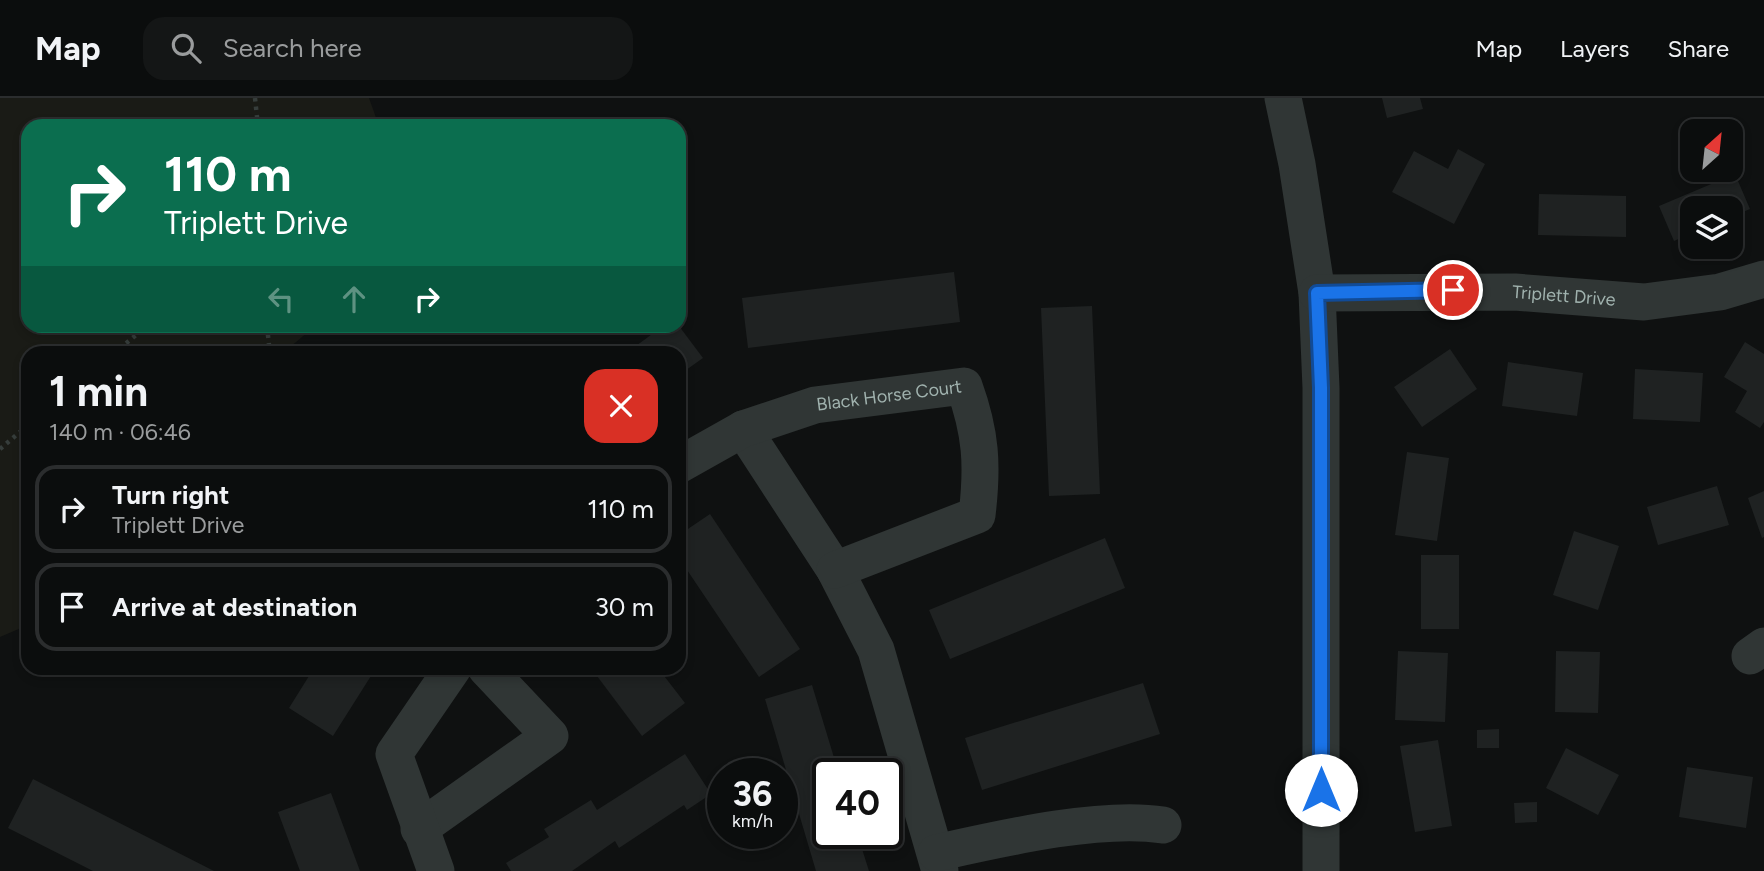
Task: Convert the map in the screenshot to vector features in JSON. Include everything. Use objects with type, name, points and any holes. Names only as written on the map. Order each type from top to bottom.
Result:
[{"type":"street","points":[[1283,98],[1297,164],[1317,293],[1321,388],[1321,871]]},
{"type":"street","name":"Triplett Drive","points":[[1317,293],[1503,292],[1644,302],[1720,292],[1764,279]]},
{"type":"street","name":"Black Horse Court","points":[[686,461],[743,429],[815,405],[964,386],[977,422],[983,467],[977,514],[835,570]]},
{"type":"street","points":[[743,429],[835,570],[876,650],[938,862],[988,842],[1136,821],[1163,825]]},
{"type":"street","points":[[436,871],[394,754],[448,675]]},
{"type":"street","points":[[419,829],[550,736],[493,675]]},
{"type":"path","points":[[255,98],[257,119]]},
{"type":"path","points":[[122,346],[138,333]]},
{"type":"path","points":[[0,449],[21,431]]},
{"type":"shaded area","points":[[0,98],[369,98],[376,119],[21,119],[21,333],[307,333],[291,346],[21,346],[21,628],[0,637]]},
{"type":"building","points":[[1382,98],[1420,98],[1423,109],[1387,118]]},
{"type":"building","points":[[1458,149],[1485,164],[1454,224],[1392,192],[1414,151],[1448,169]]},
{"type":"building","points":[[1716,182],[1738,182],[1750,209],[1743,212],[1743,196],[1683,196]]},
{"type":"building","points":[[1539,194],[1626,196],[1626,237],[1538,235]]},
{"type":"building","points":[[1680,197],[1680,238],[1674,241],[1659,206]]},
{"type":"building","points":[[954,272],[960,322],[748,348],[742,298]]},
{"type":"building","points":[[1092,306],[1100,494],[1049,496],[1041,308]]},
{"type":"building","points":[[654,333],[684,333],[703,358],[686,370],[686,346],[636,346]]},
{"type":"building","points":[[1745,342],[1764,354],[1764,422],[1760,428],[1735,412],[1747,391],[1724,377]]},
{"type":"building","points":[[1450,349],[1477,389],[1422,427],[1394,387]]},
{"type":"building","points":[[1508,362],[1583,373],[1577,416],[1502,406]]},
{"type":"building","points":[[1635,369],[1703,373],[1700,422],[1633,419]]},
{"type":"building","points":[[1407,452],[1449,458],[1437,541],[1395,535]]},
{"type":"building","points":[[1717,486],[1729,525],[1658,545],[1647,507]]},
{"type":"building","points":[[1764,491],[1764,537],[1762,538],[1748,498]]},
{"type":"building","points":[[710,514],[800,649],[759,677],[686,568],[686,530]]},
{"type":"building","points":[[1574,531],[1619,546],[1598,610],[1553,595]]},
{"type":"building","points":[[1105,538],[1125,588],[950,659],[929,610]]},
{"type":"building","points":[[1421,555],[1459,555],[1459,629],[1421,629]]},
{"type":"building","points":[[1398,651],[1448,653],[1445,722],[1395,720]]},
{"type":"building","points":[[1556,651],[1600,652],[1598,713],[1555,712]]},
{"type":"building","points":[[310,675],[372,675],[333,736],[289,708]]},
{"type":"building","points":[[596,675],[663,675],[685,703],[642,736]]},
{"type":"building","points":[[1143,683],[1160,734],[982,790],[965,738]]},
{"type":"building","points":[[812,685],[834,758],[812,758],[812,849],[862,849],[869,871],[816,871],[798,810],[798,758],[782,758],[765,699]]},
{"type":"building","points":[[1499,729],[1499,748],[1477,748],[1477,730]]},
{"type":"building","points":[[1438,740],[1452,826],[1415,832],[1400,746]]},
{"type":"building","points":[[1566,748],[1619,775],[1598,815],[1546,788]]},
{"type":"building","points":[[685,754],[707,788],[707,797],[687,810],[684,805],[619,848],[615,841],[572,871],[511,871],[506,863],[549,837],[544,829],[591,800],[597,810]]},
{"type":"building","points":[[1687,767],[1753,777],[1746,828],[1679,817]]},
{"type":"building","points":[[33,779],[214,871],[93,871],[8,828]]},
{"type":"building","points":[[331,793],[360,871],[300,871],[278,812]]},
{"type":"building","points":[[1537,802],[1537,822],[1515,823],[1514,803]]},
{"type":"route","points":[[1321,790],[1321,388],[1317,293],[1453,290]]}]
